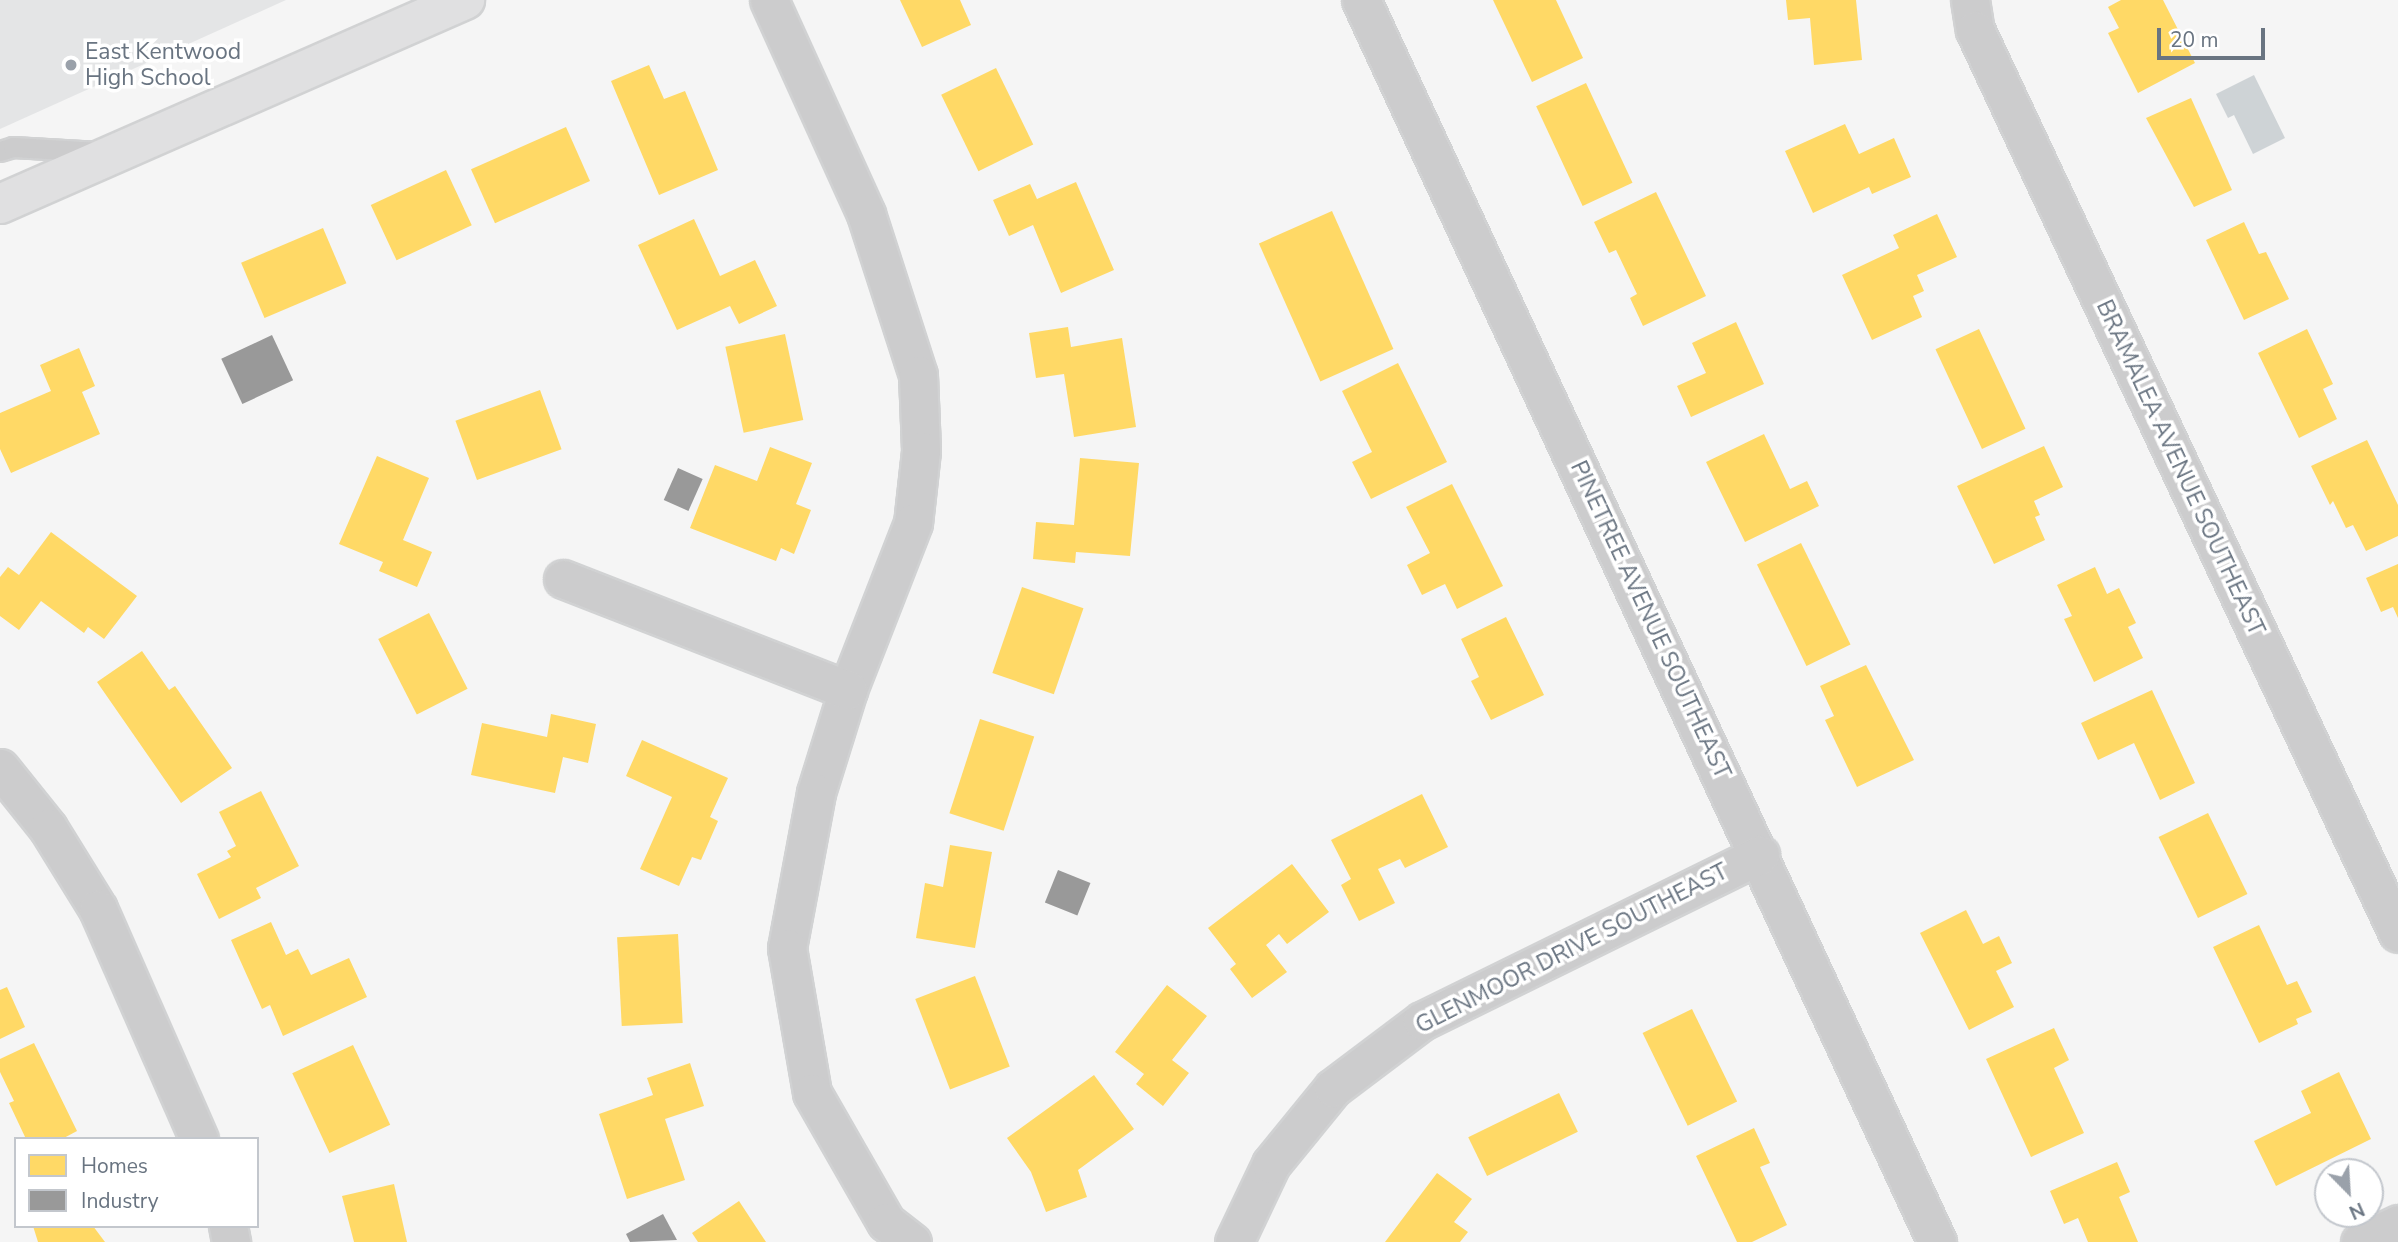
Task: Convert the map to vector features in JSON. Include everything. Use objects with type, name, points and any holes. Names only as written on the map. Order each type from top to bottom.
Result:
[{"type":"main road","points":[[0,204],[465,0]]},
{"type":"street","points":[[769,0],[866,214],[918,375],[921,452],[913,523],[848,690],[816,793],[787,948],[812,1093],[886,1222],[912,1242]]},
{"type":"street","name":"PINETREE AVENUE SOUTHEAST","points":[[1361,0],[1760,855],[1937,1242]]},
{"type":"street","name":"BRAMALEA AVENUE SOUTHEAST","points":[[1970,0],[1975,30],[2398,933]]},
{"type":"street","points":[[563,579],[848,690]]},
{"type":"street","points":[[1,771],[48,828],[98,909],[198,1137]]},
{"type":"street","name":"GLENMOOR DRIVE SOUTHEAST","points":[[1234,1242],[1271,1164],[1333,1088],[1422,1021],[1760,855]]},
{"type":"street","points":[[2360,1242],[2398,1224]]},
{"type":"lane","points":[[0,151],[13,147],[118,153]]},
{"type":"shaded area","name":"East Kentwood High School","points":[[0,0],[286,0],[0,129]]},
{"type":"shaded area","points":[[2254,75],[2285,138],[2253,154],[2234,115],[2228,118],[2216,94]]},
{"type":"building: Homes","points":[[900,0],[960,0],[971,25],[922,47]]},
{"type":"building: Homes","points":[[1493,0],[1556,0],[1583,58],[1532,82]]},
{"type":"building: Homes","points":[[1786,0],[1856,0],[1862,60],[1814,65],[1810,18],[1788,20]]},
{"type":"building: Homes","points":[[2121,0],[2163,0],[2195,63],[2138,93],[2108,33],[2119,28],[2108,7]]},
{"type":"building: Homes","points":[[649,65],[664,99],[685,91],[718,170],[659,195],[611,81]]},
{"type":"building: Homes","points":[[996,68],[1033,144],[978,171],[941,95]]},
{"type":"building: Homes","points":[[1586,83],[1632,183],[1583,206],[1536,106]]},
{"type":"building: Homes","points":[[2191,98],[2232,190],[2194,207],[2146,118]]},
{"type":"building: Homes","points":[[1845,124],[1859,154],[1894,138],[1911,177],[1872,194],[1869,187],[1813,213],[1785,151]]},
{"type":"building: Homes","points":[[566,127],[590,181],[495,223],[471,169]]},
{"type":"building: Homes","points":[[446,170],[472,225],[397,260],[371,205]]},
{"type":"building: Homes","points":[[1076,182],[1114,270],[1061,293],[1033,225],[1009,236],[993,200],[1030,184],[1037,199]]},
{"type":"building: Homes","points":[[1656,192],[1706,296],[1643,326],[1630,298],[1637,294],[1616,250],[1609,253],[1594,222]]},
{"type":"building: Homes","points":[[1332,211],[1393,349],[1320,381],[1259,244]]},
{"type":"building: Homes","points":[[1937,214],[1957,257],[1917,275],[1924,291],[1913,296],[1922,317],[1872,340],[1842,275],[1899,248],[1893,235]]},
{"type":"building: Homes","points":[[694,219],[720,276],[755,260],[777,306],[739,324],[730,306],[677,330],[638,245]]},
{"type":"building: Homes","points":[[2244,222],[2259,254],[2266,252],[2289,299],[2244,320],[2206,240]]},
{"type":"building: Homes","points":[[323,228],[346,283],[265,318],[241,263]]},
{"type":"building: Homes","points":[[1736,322],[1764,384],[1691,417],[1677,386],[1706,373],[1692,343]]},
{"type":"building: Homes","points":[[1068,327],[1071,347],[1122,338],[1136,427],[1074,437],[1064,374],[1036,378],[1029,333]]},
{"type":"building: Homes","points":[[1979,329],[2025,429],[1982,449],[1935,349]]},
{"type":"building: Homes","points":[[2307,329],[2333,384],[2323,389],[2337,419],[2299,438],[2258,353]]},
{"type":"building: Homes","points":[[785,334],[803,420],[744,433],[725,347]]},
{"type":"building: Homes","points":[[79,348],[95,386],[82,392],[100,434],[11,473],[0,449],[0,413],[51,391],[40,365]]},
{"type":"building: Homes","points":[[1398,363],[1447,462],[1371,499],[1352,462],[1372,452],[1342,391]]},
{"type":"building: Homes","points":[[540,390],[562,449],[477,480],[455,421]]},
{"type":"building: Homes","points":[[1764,434],[1790,489],[1807,481],[1819,506],[1745,542],[1706,462]]},
{"type":"building: Homes","points":[[2367,440],[2398,505],[2398,536],[2366,551],[2353,525],[2346,528],[2333,501],[2330,505],[2311,466]]},
{"type":"building: Homes","points":[[2044,446],[2063,487],[2034,501],[2040,515],[2035,517],[2045,540],[1994,564],[1957,486]]},
{"type":"building: Homes","points":[[770,447],[812,463],[796,504],[811,510],[794,554],[781,548],[776,561],[690,528],[715,465],[757,481]]},
{"type":"building: Homes","points":[[377,456],[429,478],[403,540],[432,552],[417,587],[379,571],[383,562],[339,544]]},
{"type":"building: Homes","points":[[1080,458],[1139,463],[1130,556],[1076,552],[1075,563],[1033,559],[1036,522],[1074,525]]},
{"type":"building: Homes","points":[[1452,484],[1503,586],[1457,609],[1445,584],[1422,595],[1407,565],[1430,553],[1406,507]]},
{"type":"building: Homes","points":[[51,532],[137,596],[104,639],[88,627],[84,633],[41,601],[19,630],[0,616],[0,577],[8,567],[19,575]]},
{"type":"building: Homes","points":[[1801,543],[1851,645],[1806,666],[1757,564]]},
{"type":"building: Homes","points":[[2398,564],[2398,618],[2393,607],[2381,612],[2366,578]]},
{"type":"building: Homes","points":[[2095,567],[2107,594],[2119,588],[2136,623],[2128,627],[2143,658],[2094,682],[2064,619],[2072,616],[2057,585]]},
{"type":"building: Homes","points":[[1022,587],[1083,608],[1054,694],[992,673]]},
{"type":"building: Homes","points":[[429,613],[468,689],[417,715],[378,639]]},
{"type":"building: Homes","points":[[1506,617],[1544,695],[1491,720],[1471,681],[1479,677],[1461,639]]},
{"type":"building: Homes","points":[[142,651],[169,690],[175,686],[232,768],[181,803],[97,682]]},
{"type":"building: Homes","points":[[1866,665],[1914,760],[1857,787],[1825,720],[1834,716],[1820,686]]},
{"type":"building: Homes","points":[[2152,690],[2195,783],[2160,800],[2134,743],[2098,760],[2081,723]]},
{"type":"building: Homes","points":[[551,714],[596,724],[588,763],[563,757],[555,793],[471,775],[482,723],[547,737]]},
{"type":"building: Homes","points":[[980,719],[1034,737],[1004,831],[949,813]]},
{"type":"building: Homes","points":[[642,740],[728,778],[710,817],[718,821],[701,860],[692,857],[679,886],[640,869],[672,797],[626,776]]},
{"type":"building: Homes","points":[[261,791],[299,866],[256,888],[261,898],[219,919],[197,874],[231,857],[227,851],[236,846],[219,812]]},
{"type":"building: Homes","points":[[1422,794],[1448,847],[1405,868],[1400,859],[1378,869],[1395,903],[1359,921],[1341,885],[1351,879],[1331,840]]},
{"type":"building: Homes","points":[[2208,813],[2247,894],[2198,918],[2159,837]]},
{"type":"building: Homes","points":[[950,845],[992,852],[975,948],[916,938],[925,883],[943,887]]},
{"type":"building: Homes","points":[[1292,864],[1329,912],[1287,944],[1279,934],[1266,945],[1287,972],[1252,998],[1230,969],[1236,964],[1208,928]]},
{"type":"building: Homes","points":[[1966,910],[1983,944],[1999,936],[2012,963],[1996,971],[2014,1007],[1969,1030],[1920,933]]},
{"type":"building: Homes","points":[[271,922],[286,955],[298,949],[311,975],[349,958],[367,997],[283,1036],[270,1005],[262,1009],[231,940]]},
{"type":"building: Homes","points":[[2259,925],[2287,985],[2297,981],[2312,1012],[2296,1019],[2298,1024],[2259,1043],[2213,947]]},
{"type":"building: Homes","points":[[678,934],[683,1023],[622,1026],[617,937]]},
{"type":"building: Homes","points":[[975,976],[1010,1067],[950,1089],[915,999]]},
{"type":"building: Homes","points":[[1167,985],[1207,1016],[1172,1060],[1189,1073],[1163,1106],[1136,1084],[1144,1074],[1115,1052]]},
{"type":"building: Homes","points":[[7,987],[25,1027],[0,1039],[0,990]]},
{"type":"building: Homes","points":[[1692,1009],[1737,1102],[1688,1126],[1643,1033]]},
{"type":"building: Homes","points":[[2054,1028],[2069,1060],[2054,1068],[2084,1133],[2031,1157],[1986,1059]]},
{"type":"building: Homes","points":[[34,1043],[77,1131],[66,1137],[25,1137],[9,1103],[14,1101],[0,1072],[0,1059]]},
{"type":"building: Homes","points":[[353,1045],[390,1125],[329,1153],[292,1073]]},
{"type":"building: Homes","points":[[690,1063],[704,1106],[665,1119],[685,1180],[627,1199],[599,1114],[653,1095],[647,1078]]},
{"type":"building: Homes","points":[[2339,1072],[2371,1139],[2333,1158],[2314,1158],[2314,1167],[2276,1186],[2254,1141],[2311,1113],[2301,1091]]},
{"type":"building: Homes","points":[[1094,1075],[1134,1129],[1078,1170],[1087,1197],[1046,1212],[1031,1172],[1007,1138]]},
{"type":"building: Homes","points":[[1559,1093],[1578,1132],[1487,1176],[1468,1137]]},
{"type":"building: Homes","points":[[1754,1128],[1770,1163],[1760,1167],[1787,1225],[1752,1242],[1737,1242],[1696,1156]]},
{"type":"building: Homes","points":[[2117,1162],[2130,1192],[2119,1197],[2138,1242],[2088,1242],[2078,1218],[2064,1224],[2050,1191]]},
{"type":"building: Homes","points":[[1437,1173],[1472,1199],[1454,1222],[1468,1232],[1460,1242],[1385,1242]]},
{"type":"building: Homes","points":[[394,1184],[407,1242],[354,1242],[342,1196]]},
{"type":"building: Homes","points":[[739,1201],[766,1242],[698,1242],[692,1233]]},
{"type":"building: Homes","points":[[34,1228],[94,1228],[105,1242],[38,1242]]},
{"type":"building: Industry","points":[[272,335],[293,380],[242,404],[221,359]]},
{"type":"building: Industry","points":[[678,468],[703,479],[688,511],[664,500]]},
{"type":"building: Industry","points":[[1058,870],[1090,883],[1077,916],[1045,902]]},
{"type":"building: Industry","points":[[663,1214],[677,1240],[630,1242],[626,1234]]},
{"type":"place","name":"East Kentwood High School","points":[[71,65]]}]
